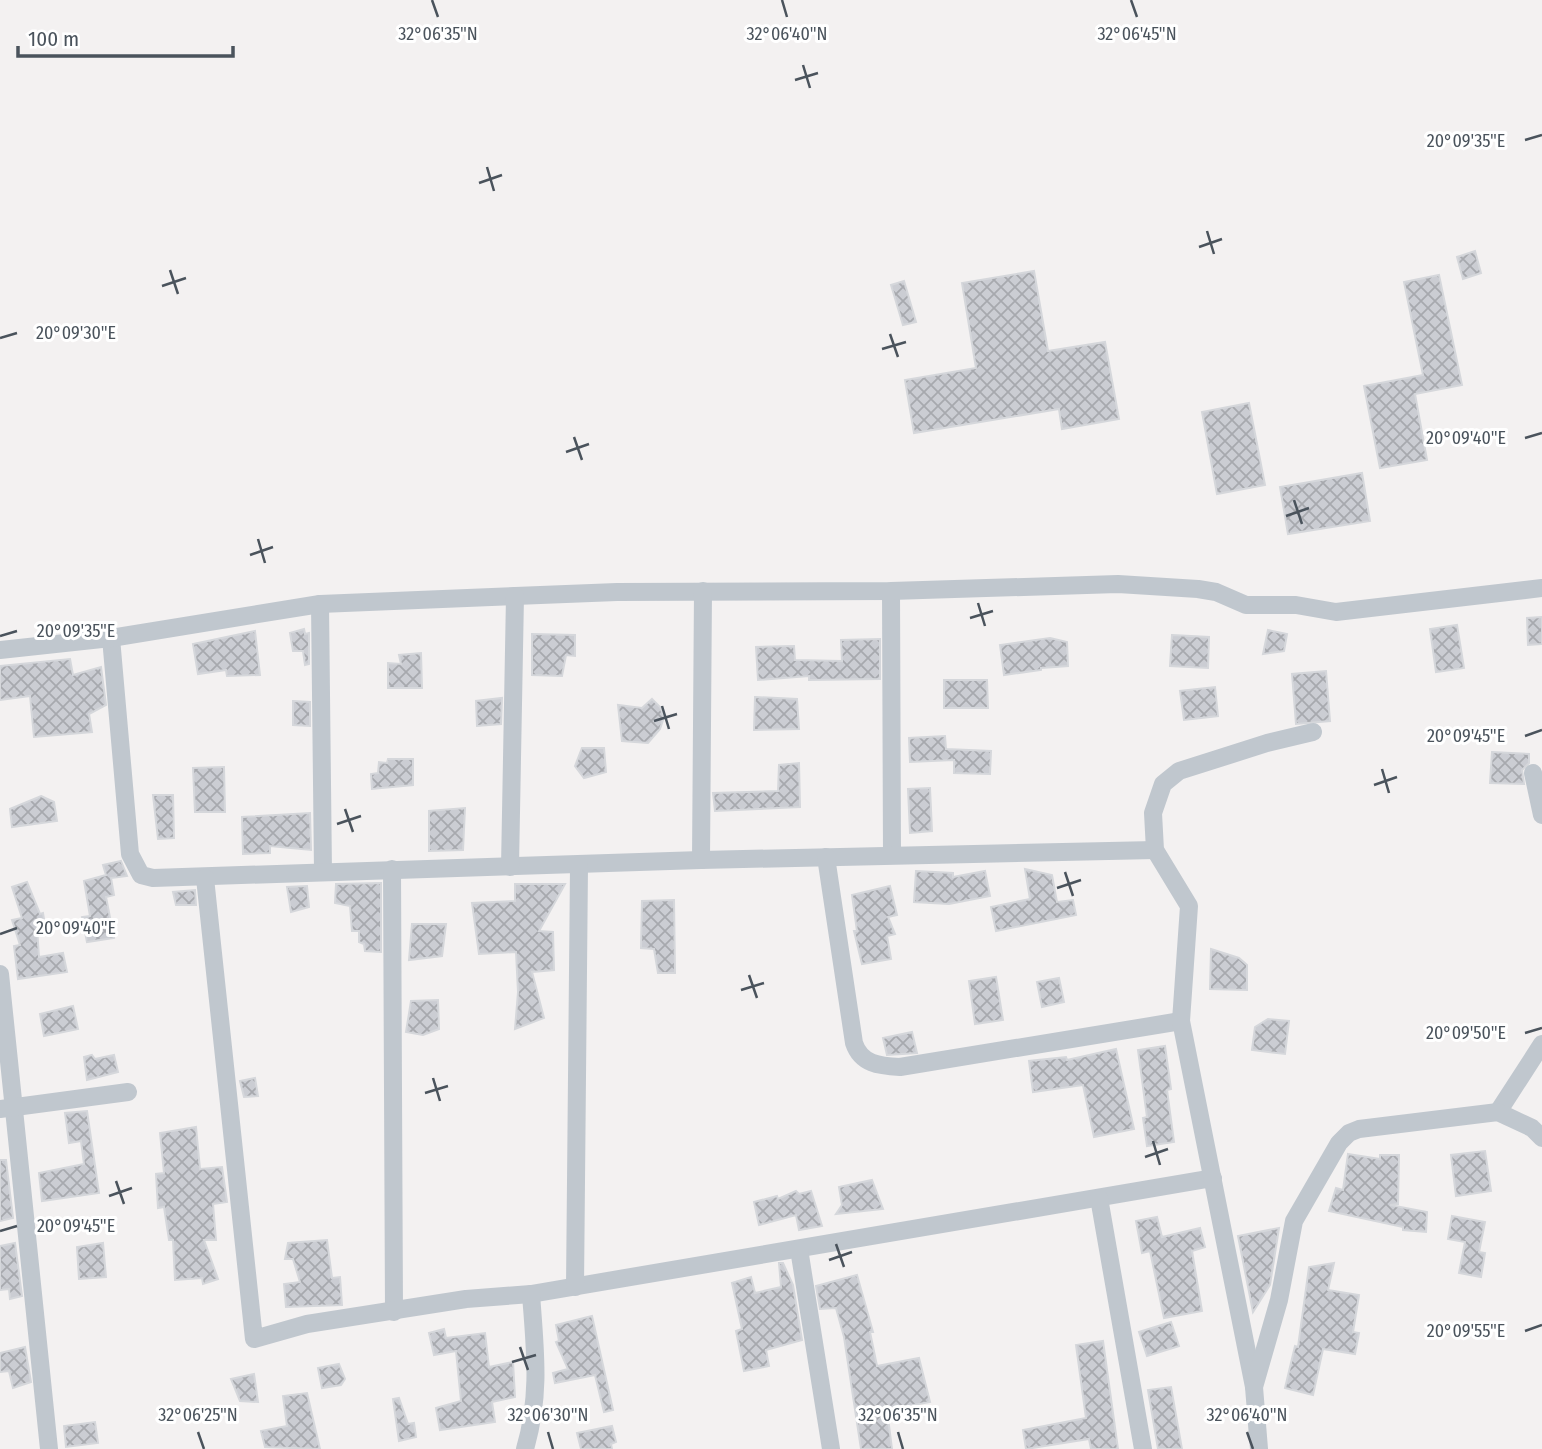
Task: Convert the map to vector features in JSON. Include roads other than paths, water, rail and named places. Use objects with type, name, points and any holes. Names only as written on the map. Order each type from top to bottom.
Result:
[{"type":"street","points":[[0,650],[111,638],[320,604],[515,596],[703,591],[891,591],[1118,584],[1198,589],[1216,592],[1246,605],[1296,604],[1336,612],[1542,588]]},
{"type":"street","points":[[701,860],[703,591]]},
{"type":"street","points":[[891,591],[892,855]]},
{"type":"street","points":[[510,867],[515,596]]},
{"type":"street","points":[[320,604],[323,872]]},
{"type":"street","points":[[111,638],[129,841],[134,865],[141,875],[153,878],[701,860],[1155,850]]},
{"type":"street","points":[[1259,1449],[1254,1387],[1181,1021],[1189,906],[1155,850],[1155,801],[1163,784],[1179,771],[1267,743],[1313,732]]},
{"type":"street","points":[[1533,774],[1542,815]]},
{"type":"street","points":[[826,858],[854,1042],[857,1053],[866,1062],[900,1067],[1181,1021]]},
{"type":"street","points":[[575,1287],[579,866]]},
{"type":"street","points":[[392,869],[394,1312]]},
{"type":"street","points":[[205,878],[254,1339],[307,1324],[466,1299],[531,1294],[575,1287],[1213,1178]]},
{"type":"street","points":[[0,974],[7,1108],[49,1449]]},
{"type":"street","points":[[1498,1112],[1542,1044]]},
{"type":"street","points":[[7,1108],[128,1092]]},
{"type":"street","points":[[1254,1387],[1279,1300],[1294,1221],[1339,1143],[1349,1133],[1359,1129],[1498,1112],[1532,1128],[1542,1138]]},
{"type":"street","points":[[1099,1198],[1143,1449]]},
{"type":"street","points":[[799,1249],[831,1449]]},
{"type":"street","points":[[525,1449],[535,1415],[538,1383],[531,1294]]}]
